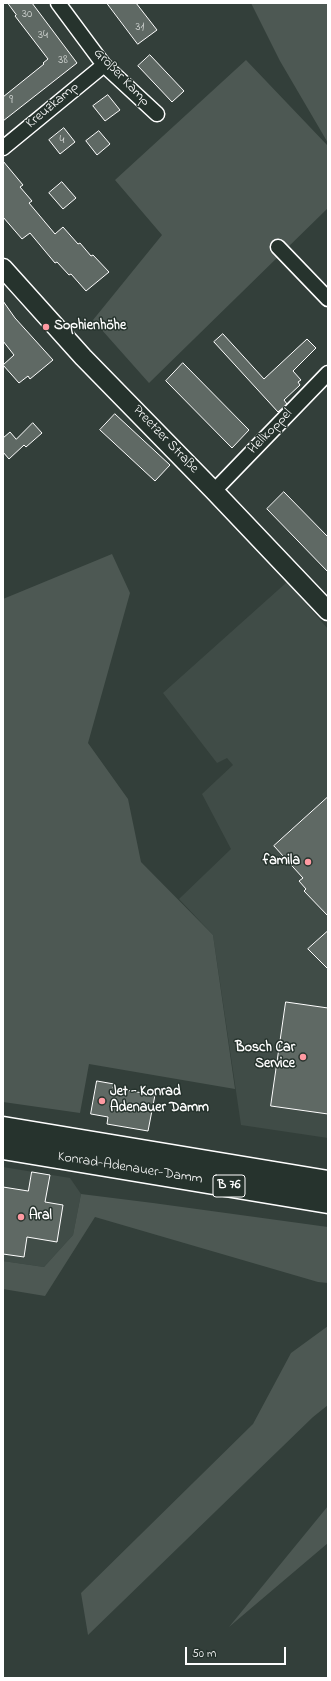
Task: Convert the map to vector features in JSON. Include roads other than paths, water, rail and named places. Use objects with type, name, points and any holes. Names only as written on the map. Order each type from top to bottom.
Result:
[{"type":"highway","name":"Konrad-Adenauer-Damm","points":[[3,1128],[328,1182]]},
{"type":"highway","name":"Konrad-Adenauer-Damm","points":[[3,1148],[328,1202]]},
{"type":"street","name":"Großer Kamp","points":[[58,3],[104,65],[157,114]]},
{"type":"street","name":"Kreuzkamp","points":[[3,148],[104,65]]},
{"type":"street","points":[[278,247],[328,299]]},
{"type":"street","name":"Preetzer Straße","points":[[3,268],[83,358],[214,491],[328,611]]},
{"type":"street","name":"Hellkoppel","points":[[214,491],[328,373]]},
{"type":"place","name":"Sophienhöhe","points":[[46,327]]},
{"type":"place","name":"famila","points":[[308,862]]},
{"type":"place","name":"Bosch Car Service","points":[[303,1057]]},
{"type":"place","name":"Jet - Konrad Adenauer Damm","points":[[102,1101]]},
{"type":"place","name":"Aral","points":[[21,1217]]}]
